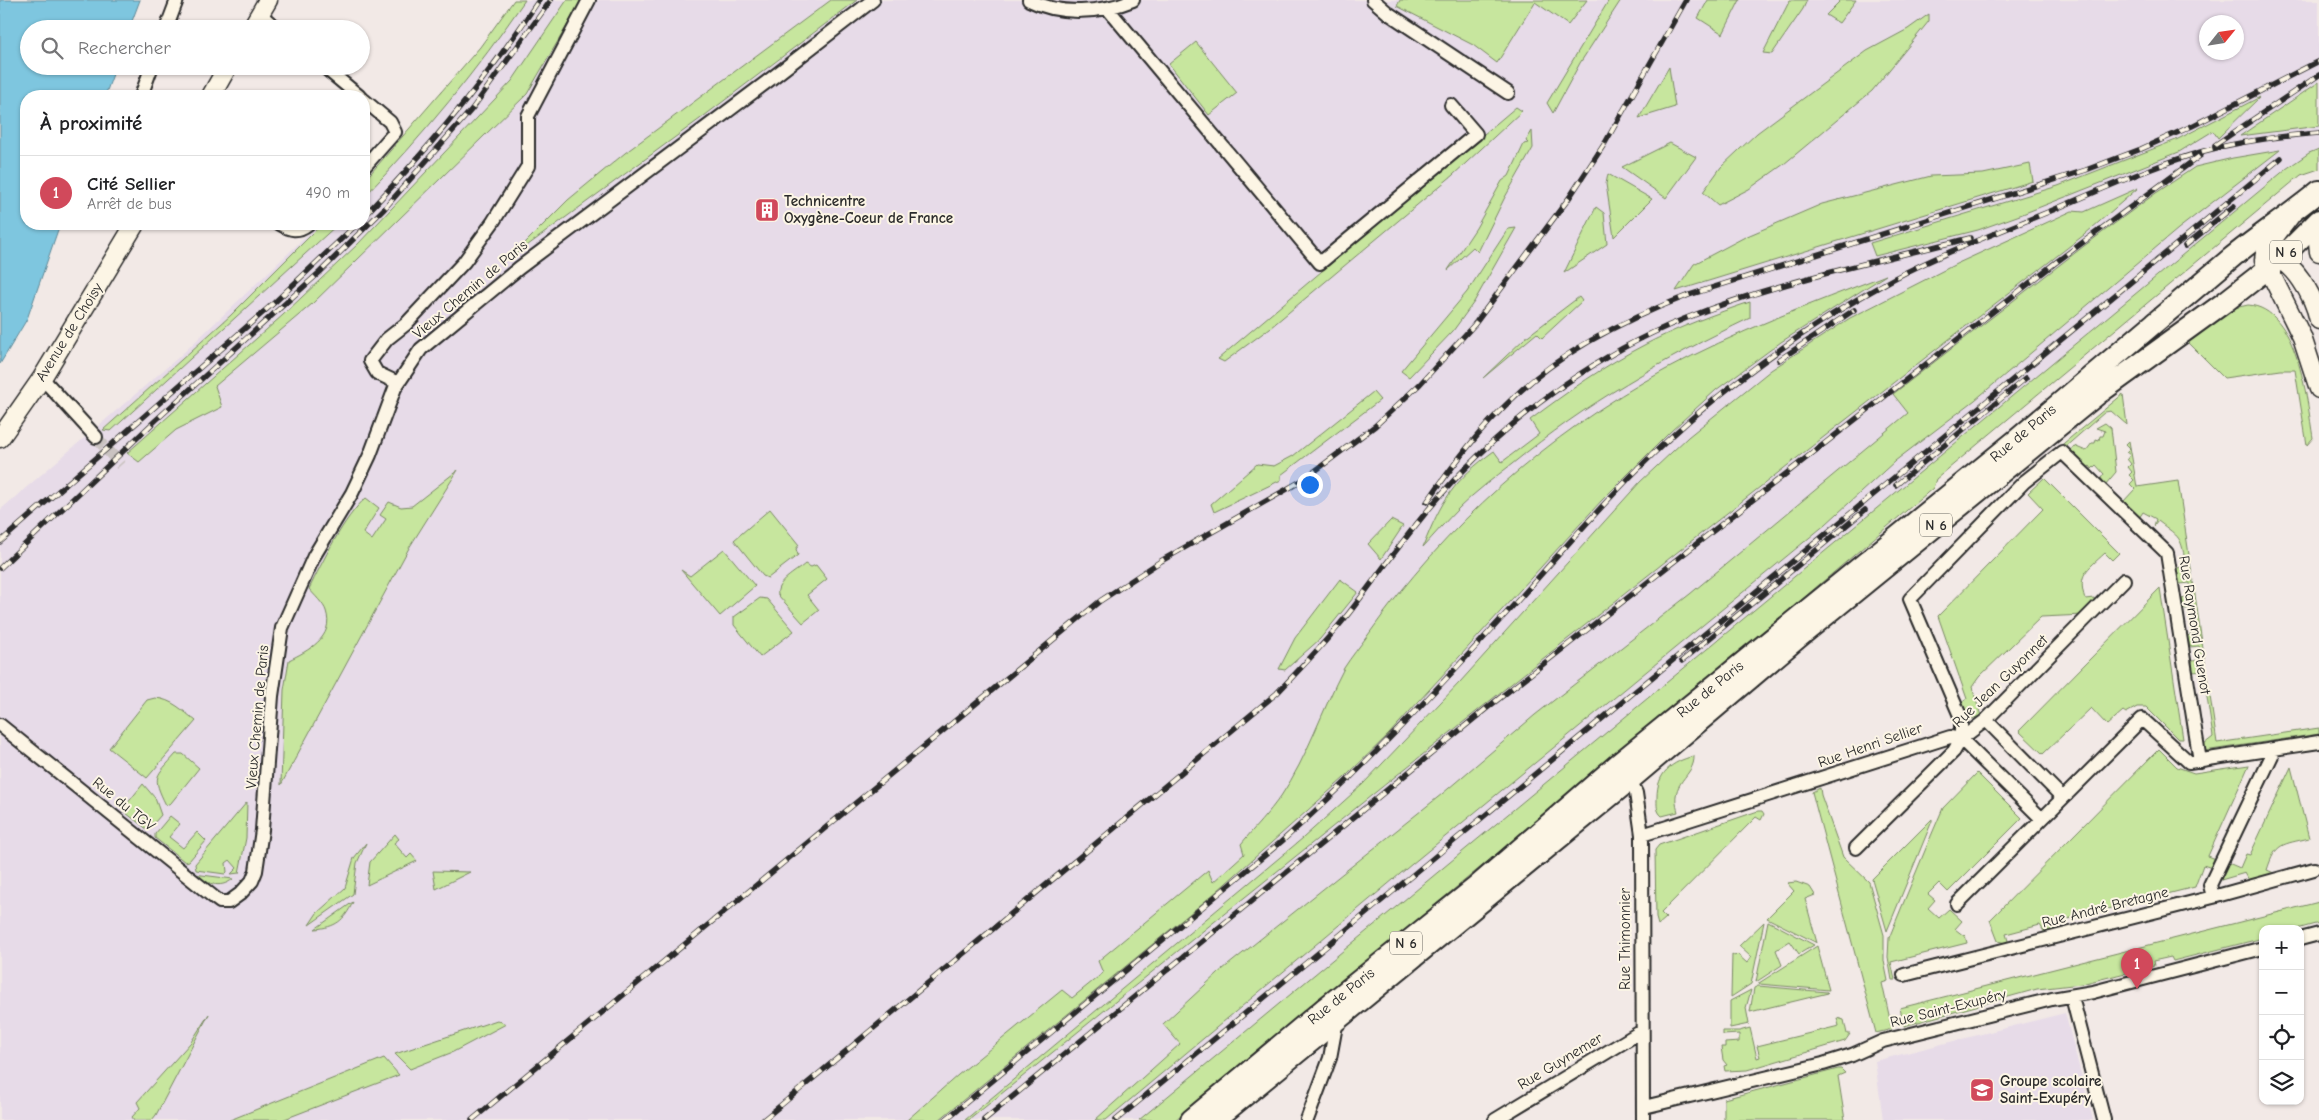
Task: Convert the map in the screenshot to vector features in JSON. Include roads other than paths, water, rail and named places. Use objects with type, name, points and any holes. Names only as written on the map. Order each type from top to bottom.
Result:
[{"type":"main road","points":[[214,90],[223,75]]},
{"type":"main road","name":"N 6","points":[[2230,259],[2260,234],[2291,215],[2319,191]]},
{"type":"main road","points":[[2291,215],[2277,236],[2267,246],[2286,302],[2302,337],[2319,389]]},
{"type":"main road","points":[[2319,222],[2317,231],[2319,252]]},
{"type":"main road","name":"N 6","points":[[2271,261],[2319,222]]},
{"type":"main road","name":"Avenue de Choisy","points":[[0,438],[42,378],[131,230]]},
{"type":"main road","points":[[2230,259],[2241,254],[2271,261],[2307,287],[2319,320]]},
{"type":"main road","name":"Rue de Paris","points":[[1215,1120],[1337,1020],[1625,772],[2230,259]]},
{"type":"main road","name":"Rue de Paris","points":[[1191,1120],[1326,1007],[1476,887],[1799,636],[2098,394],[2250,282],[2271,261]]},
{"type":"street","points":[[169,20],[177,0]]},
{"type":"street","points":[[398,383],[377,373],[370,360],[387,339],[406,324],[464,262],[493,222],[524,173],[528,166],[528,116],[589,0]]},
{"type":"street","name":"Vieux Chemin de Paris","points":[[229,902],[246,888],[256,871],[262,830],[272,696],[282,628],[314,556],[358,480],[398,383],[421,349],[456,318],[519,268],[764,84],[872,0]]},
{"type":"street","points":[[1029,0],[1066,10],[1082,11],[1108,9],[1134,0]]},
{"type":"street","points":[[1373,0],[1388,13],[1508,93]]},
{"type":"street","points":[[1108,9],[1320,263],[1476,134],[1451,105]]},
{"type":"street","points":[[144,90],[149,75]]},
{"type":"street","points":[[334,75],[352,90]]},
{"type":"street","points":[[370,105],[390,122],[395,132],[370,160]]},
{"type":"street","points":[[42,378],[96,437]]},
{"type":"street","name":"Rue Raymond Guenot","points":[[1961,740],[1961,718],[1944,673],[1910,599],[2024,482],[2062,452],[2167,553],[2200,761]]},
{"type":"street","name":"Rue Jean Guyonnet","points":[[1856,848],[1954,752],[1961,740],[1986,720],[2124,580]]},
{"type":"street","points":[[1957,904],[2142,719],[2189,762],[2319,742]]},
{"type":"street","points":[[1986,720],[2063,798]]},
{"type":"street","name":"Rue du TGV","points":[[0,726],[216,900],[229,902]]},
{"type":"street","name":"Rue Henri Sellier","points":[[1642,835],[1767,797],[1935,740],[1950,737],[1961,740]]},
{"type":"street","points":[[1961,740],[2042,819]]},
{"type":"street","points":[[2213,897],[2210,885],[2275,749]]},
{"type":"street","name":"Rue Thimonnier","points":[[1625,772],[1636,793],[1642,835],[1643,1120]]},
{"type":"street","name":"Rue André Bretagne","points":[[1904,975],[2213,897],[2314,869]]},
{"type":"street","points":[[2304,938],[2319,934]]},
{"type":"street","name":"Rue Saint-Exupéry","points":[[1644,1107],[1823,1064],[1852,1055],[1882,1041],[2052,999],[2072,997],[2259,949]]},
{"type":"street","points":[[2072,997],[2104,1120]]},
{"type":"street","points":[[1307,1120],[1330,1058],[1337,1020]]},
{"type":"street","name":"Rue Guynemer","points":[[1495,1120],[1642,1031]]},
{"type":"water","points":[[0,0],[140,0],[132,20],[20,20],[20,75],[113,75],[107,90],[20,90],[20,230],[58,230],[27,319],[0,364]]},
{"type":"tunnel","points":[[96,437],[121,465]]},
{"type":"railway","points":[[370,209],[434,139],[478,85],[539,0]]},
{"type":"railway","points":[[370,223],[472,109],[551,0]]},
{"type":"railway","points":[[472,1120],[1100,601],[1161,561],[1303,480],[1375,426],[1420,384],[1474,325],[1569,198],[1605,143],[1686,0]]},
{"type":"railway","points":[[1427,502],[1467,448],[1512,399],[1572,351],[1618,326],[1689,295],[2086,170],[2141,149],[2192,126],[2319,61]]},
{"type":"railway","points":[[2215,145],[2319,75]]},
{"type":"railway","points":[[945,1120],[1281,842],[1313,813],[1434,692],[1603,505],[1646,461],[1691,419],[1788,344],[1866,294],[1912,269],[2128,178],[2218,147],[2261,139],[2319,133]]},
{"type":"railway","points":[[984,1120],[1487,708],[2055,263],[2201,155]]},
{"type":"railway","points":[[1116,1120],[2281,158]]},
{"type":"railway","points":[[2185,246],[2234,206]]},
{"type":"railway","points":[[0,542],[275,302],[351,230]]},
{"type":"railway","points":[[0,568],[156,420],[320,272],[363,230]]},
{"type":"railway","points":[[763,1120],[1277,693],[1341,623],[1444,491],[1483,451],[1509,428],[1564,385],[1622,348],[1684,319],[1719,306],[1790,283],[1970,238]]},
{"type":"railway","points":[[1779,360],[1854,310]]},
{"type":"railway","points":[[1896,485],[2026,378]]},
{"type":"railway","points":[[1682,661],[1865,510]]},
{"type":"place","name":"Technicentre Oxygène-Coeur de France","points":[[767,210]]},
{"type":"place","name":"Cité Sellier","points":[[2137,989]]},
{"type":"place","name":"Groupe scolaire Saint-Exupéry","points":[[1982,1090]]}]
